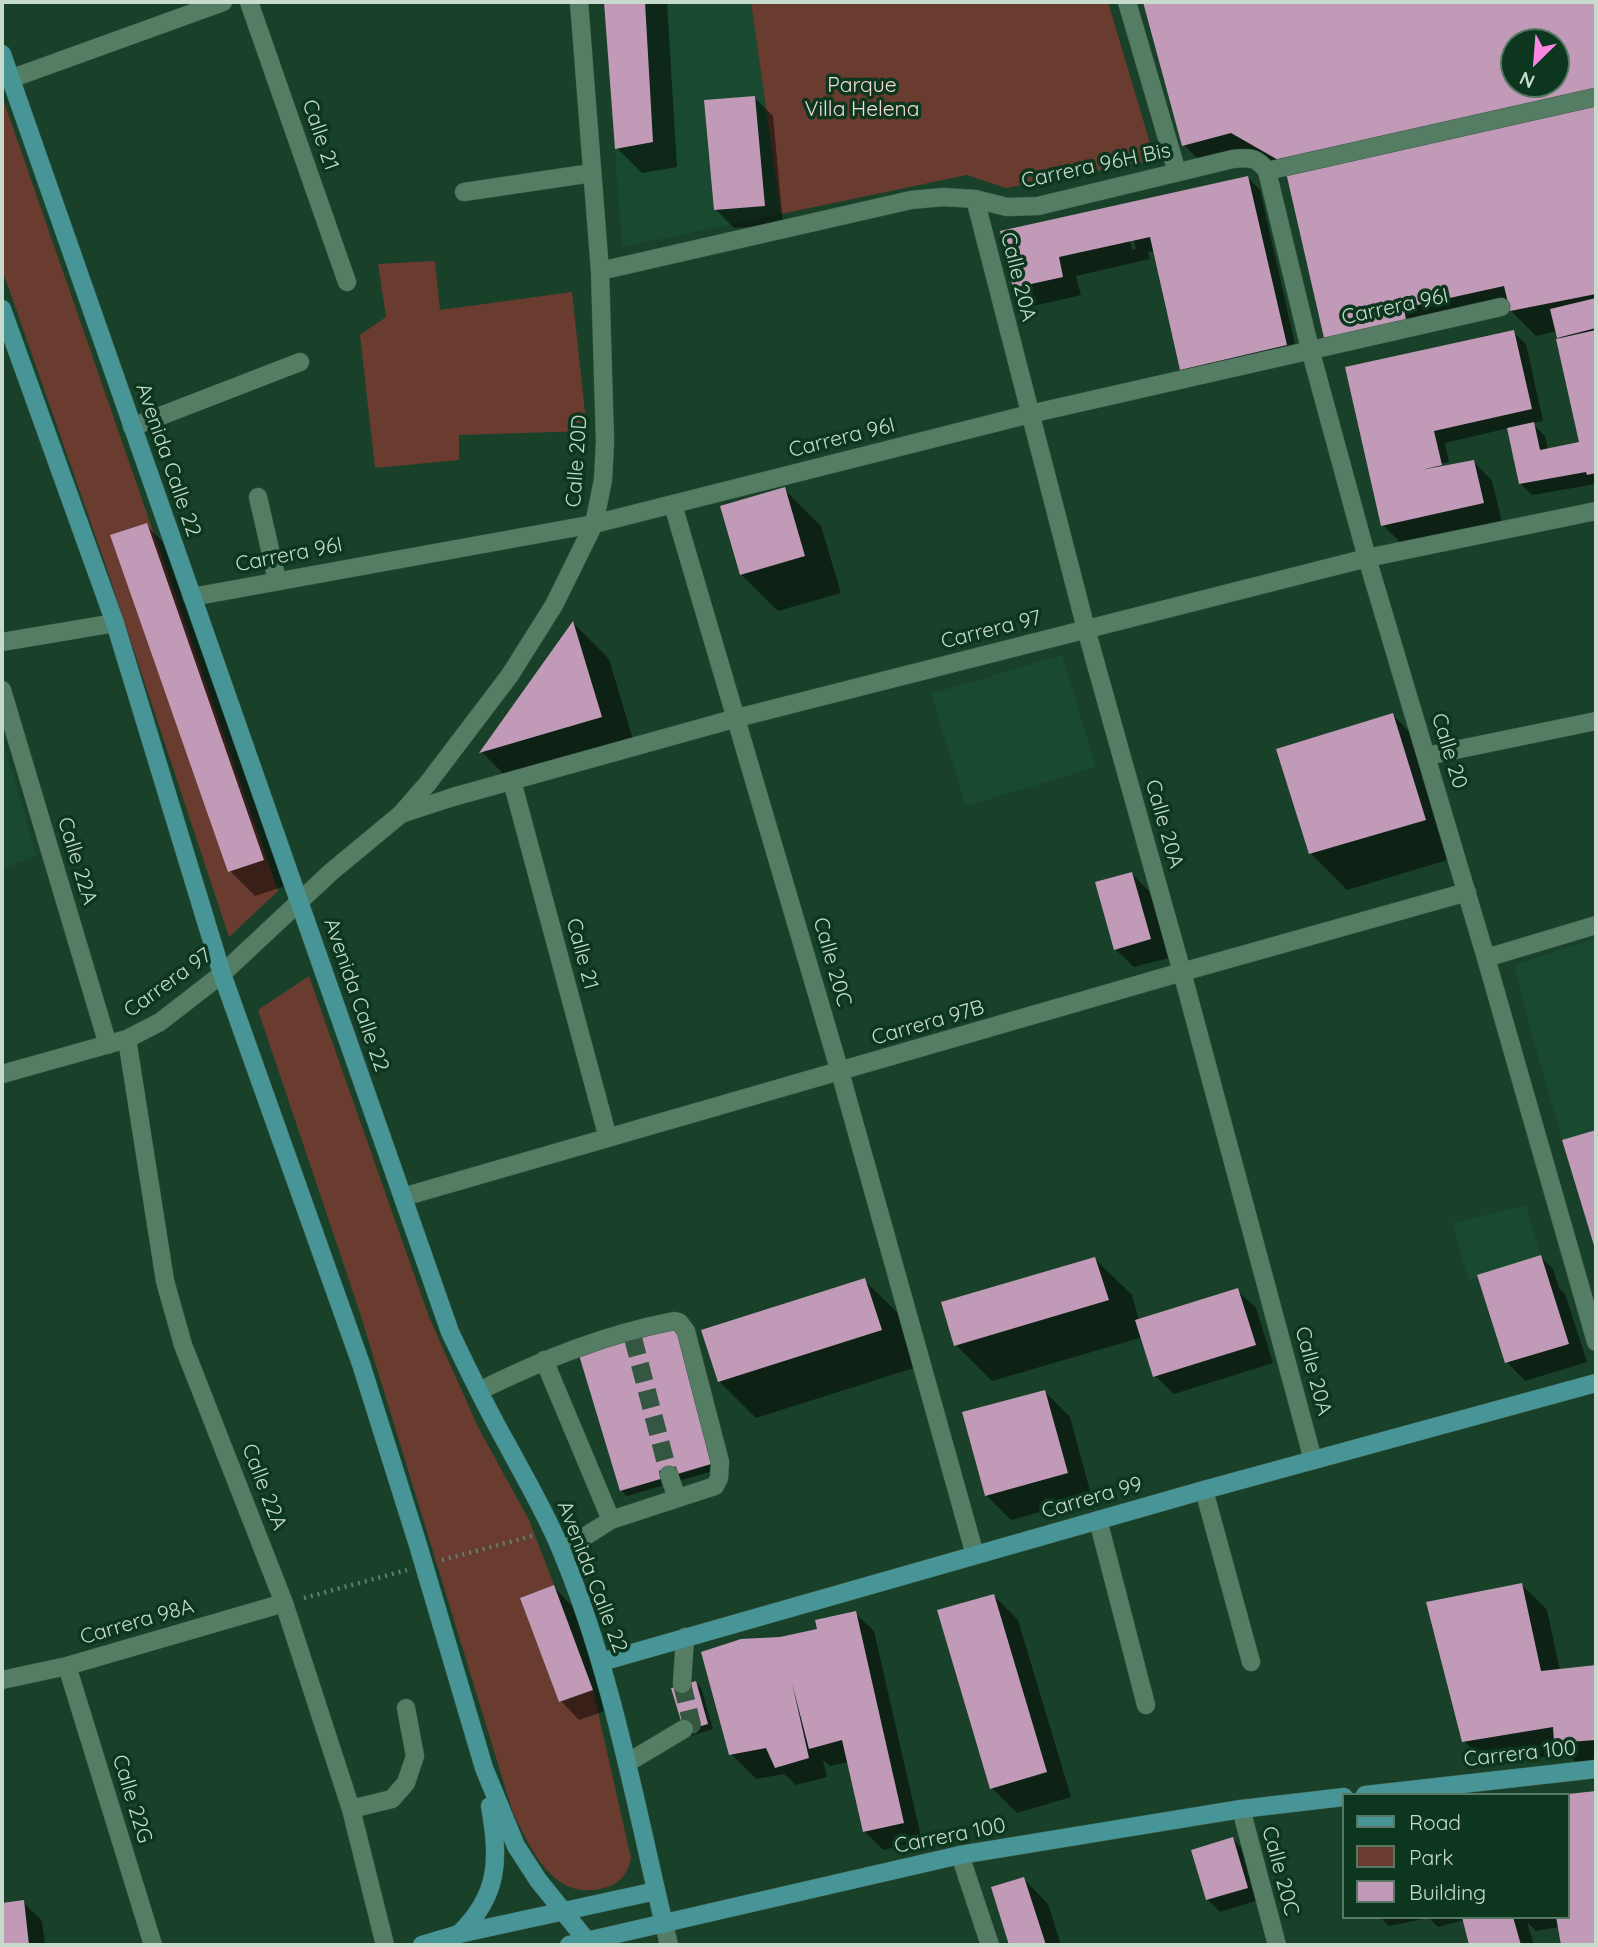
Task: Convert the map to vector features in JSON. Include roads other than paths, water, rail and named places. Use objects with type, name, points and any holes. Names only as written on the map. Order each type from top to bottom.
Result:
[{"type":"main road","name":"Avenida Calle 22","points":[[2,54],[450,1332],[540,1502],[562,1551],[601,1662],[664,1924]]},
{"type":"main road","points":[[2,309],[8,349],[115,623],[222,974],[361,1364],[484,1768],[516,1846],[563,1912],[582,1944]]},
{"type":"main road","name":"Carrera 99","points":[[601,1662],[1204,1490],[1596,1383]]},
{"type":"main road","points":[[459,1934],[472,1922],[486,1901],[497,1861],[484,1768]]},
{"type":"main road","name":"Carrera 100","points":[[1383,1793],[1596,1769]]},
{"type":"main road","name":"Carrera 100","points":[[582,1944],[960,1855],[1241,1809],[1342,1797]]},
{"type":"main road","points":[[422,1945],[459,1934],[656,1891]]},
{"type":"street","points":[[10,79],[223,2]]},
{"type":"street","name":"Calle 21","points":[[249,2],[347,282]]},
{"type":"street","name":"Calle 20D","points":[[300,902],[331,872],[401,814],[435,775],[510,675],[554,605],[594,524],[603,480],[605,442],[600,271],[579,2]]},
{"type":"street","points":[[1127,2],[1177,172]]},
{"type":"street","points":[[1267,171],[1596,97]]},
{"type":"street","name":"Carrera 96H Bis","points":[[600,271],[911,200],[943,197],[975,199],[1007,206],[1038,206],[1249,157],[1261,162],[1267,171]]},
{"type":"street","name":"Calle 20","points":[[1267,171],[1310,349],[1367,558],[1467,892],[1596,1342]]},
{"type":"street","points":[[464,192],[592,173]]},
{"type":"street","name":"Calle 20A","points":[[975,199],[1086,629],[1314,1460]]},
{"type":"street","name":"Carrera 96I","points":[[192,597],[594,524],[1030,414],[1501,307]]},
{"type":"street","points":[[132,427],[300,362]]},
{"type":"street","points":[[258,497],[277,580]]},
{"type":"street","name":"Calle 20C","points":[[673,505],[840,1072],[975,1555]]},
{"type":"street","name":"Carrera 97","points":[[401,814],[737,718],[1086,629],[1367,558],[1596,511]]},
{"type":"street","points":[[2,642],[115,623]]},
{"type":"street","name":"Calle 22A","points":[[2,690],[108,1045]]},
{"type":"street","points":[[1426,755],[1596,721]]},
{"type":"street","name":"Calle 21","points":[[512,781],[608,1138]]},
{"type":"street","name":"Carrera 97B","points":[[402,1197],[1467,892]]},
{"type":"street","name":"Carrera 97","points":[[2,1074],[127,1039],[160,1022],[222,974],[300,902]]},
{"type":"street","points":[[1486,958],[1596,925]]},
{"type":"street","name":"Calle 22A","points":[[127,1039],[164,1281],[171,1310],[284,1603],[351,1810],[384,1945]]},
{"type":"street","points":[[479,1391],[544,1360],[674,1321],[679,1322],[685,1331],[720,1462],[719,1478],[715,1486],[611,1520],[562,1551]]},
{"type":"street","points":[[544,1360],[611,1520]]},
{"type":"street","points":[[669,1475],[677,1498]]},
{"type":"street","points":[[1204,1490],[1251,1662]]},
{"type":"street","points":[[1098,1520],[1146,1705]]},
{"type":"street","name":"Carrera 98A","points":[[2,1680],[67,1666],[284,1603]]},
{"type":"street","points":[[682,1684],[685,1637]]},
{"type":"street","name":"Calle 22G","points":[[67,1666],[153,1945]]},
{"type":"street","points":[[351,1810],[392,1799],[405,1783],[415,1756],[406,1708]]},
{"type":"street","points":[[626,1763],[684,1729]]},
{"type":"street","name":"Calle 20C","points":[[1241,1809],[1277,1945]]},
{"type":"street","points":[[960,1855],[990,1945]]},
{"type":"street","name":"Avenida Calle 22","points":[[664,1924],[669,1945]]},
{"type":"tunnel","points":[[633,1338],[669,1475]]},
{"type":"tunnel","points":[[682,1684],[692,1725],[684,1729]]},
{"type":"park label","name":"Parque Villa Helena","points":[[862,98]]}]
